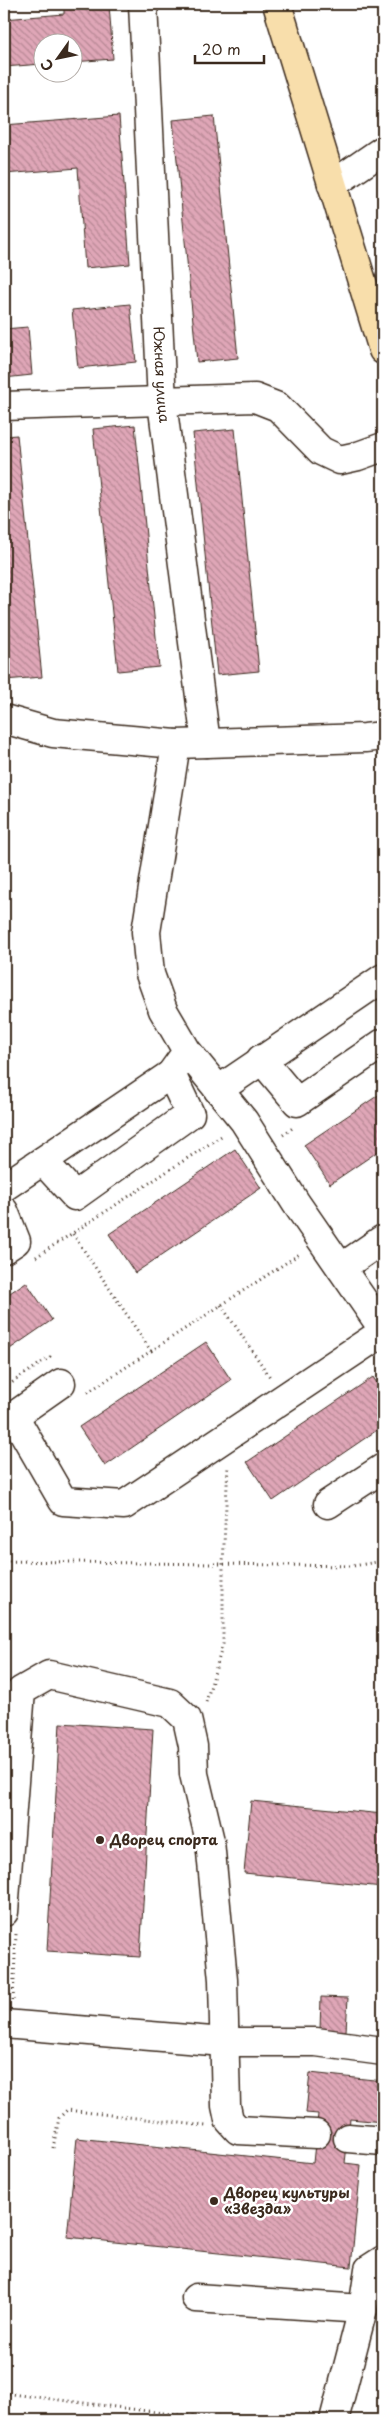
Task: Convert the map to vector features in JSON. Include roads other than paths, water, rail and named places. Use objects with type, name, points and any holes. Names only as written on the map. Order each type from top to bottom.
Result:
[{"type":"main road","points":[[276,4],[383,350]]},
{"type":"lane","name":"Южная улица","points":[[143,4],[162,402],[206,743]]},
{"type":"lane","points":[[332,185],[383,150]]},
{"type":"lane","points":[[4,406],[255,398],[278,407],[321,451],[340,460],[383,448]]},
{"type":"lane","points":[[4,718],[53,733],[176,744],[383,736]]},
{"type":"lane","points":[[72,1389],[9,1419],[63,1501],[124,1505],[383,1331],[244,1121],[188,1051],[163,1010],[153,983],[150,974],[146,932],[176,744]]},
{"type":"lane","points":[[218,1090],[383,978]]},
{"type":"lane","points":[[261,1059],[297,1102],[383,1043]]},
{"type":"lane","points":[[4,1187],[171,1074],[188,1051]]},
{"type":"lane","points":[[43,1161],[75,1196],[190,1114],[171,1074]]},
{"type":"lane","points":[[4,1211],[16,1241],[4,1249]]},
{"type":"lane","points":[[341,1268],[383,1239]]},
{"type":"lane","points":[[328,1504],[383,1468]]},
{"type":"lane","points":[[10,1924],[8,1789],[21,1691],[49,1675],[170,1703],[187,1719],[193,1746],[194,1774],[210,1841],[223,1980],[226,2106],[229,2120],[238,2130],[316,2134]]},
{"type":"lane","points":[[8,2017],[224,2042],[316,2042],[383,2051]]},
{"type":"lane","points":[[348,2138],[383,2141]]},
{"type":"lane","points":[[334,2420],[363,2309],[369,2269],[383,2260]]},
{"type":"lane","points":[[196,2298],[363,2309]]},
{"type":"place","name":"Дворец спорта","points":[[100,1840]]},
{"type":"place","name":"Дворец культуры «Звезда»","points":[[214,2201]]}]
